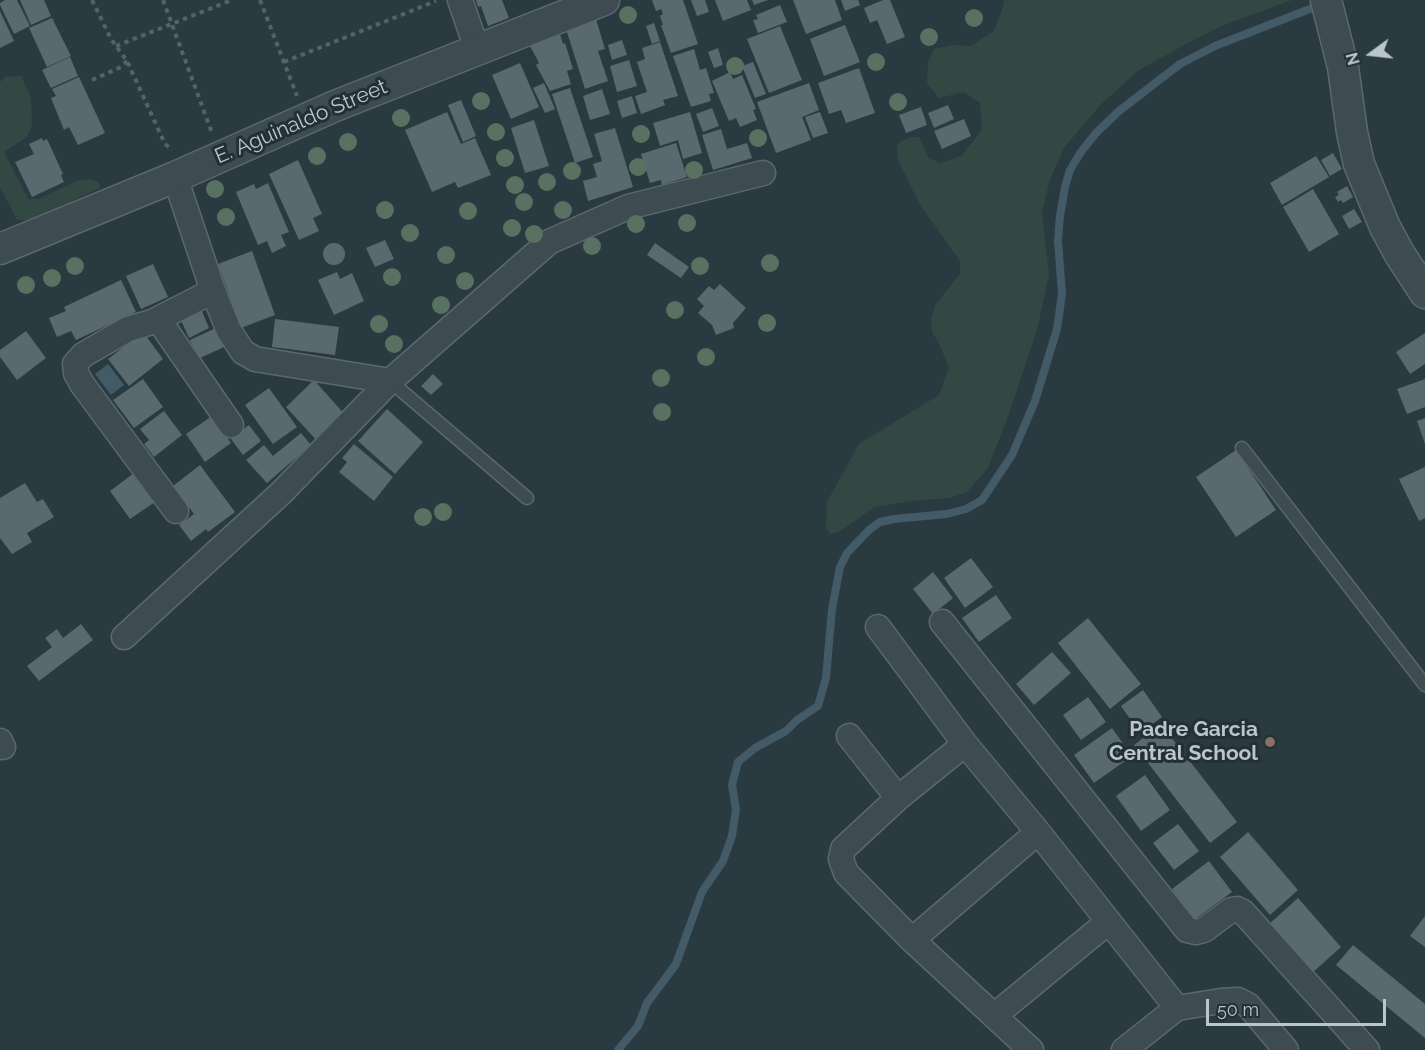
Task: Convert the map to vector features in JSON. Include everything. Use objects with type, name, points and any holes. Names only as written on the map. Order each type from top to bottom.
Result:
[{"type":"street","points":[[460,0],[477,49]]},
{"type":"street","name":"E. Aguinaldo Street","points":[[0,249],[177,164],[308,118],[604,0]]},
{"type":"street","points":[[1326,0],[1335,32],[1352,132],[1363,174],[1395,244],[1425,293]]},
{"type":"street","points":[[177,164],[213,291],[233,340],[249,356],[262,360],[390,381]]},
{"type":"street","points":[[124,638],[281,493],[390,381],[549,242],[628,207],[764,173]]},
{"type":"street","points":[[176,511],[82,384],[75,368],[77,361],[128,329],[158,319],[213,291]]},
{"type":"street","points":[[158,319],[231,425]]},
{"type":"street","points":[[942,622],[1187,930],[1196,932],[1204,930],[1231,910],[1237,909],[1244,912],[1367,1050]]},
{"type":"street","points":[[878,627],[964,744],[1038,832],[1177,1008]]},
{"type":"street","points":[[849,736],[898,798]]},
{"type":"street","points":[[964,744],[898,798],[843,849],[841,859],[846,873],[912,940],[1031,1050]]},
{"type":"street","points":[[912,940],[1038,832]]},
{"type":"street","points":[[994,1016],[1108,922]]},
{"type":"street","points":[[1124,1050],[1177,1008],[1238,1000],[1248,1005],[1286,1050]]},
{"type":"lane","points":[[390,381],[527,498]]},
{"type":"lane","points":[[1242,448],[1425,685]]},
{"type":"path","points":[[92,0],[116,46],[127,61],[165,144],[177,164]]},
{"type":"path","points":[[163,0],[215,142]]},
{"type":"path","points":[[116,46],[232,0]]},
{"type":"path","points":[[260,0],[298,99],[308,118]]},
{"type":"path","points":[[284,62],[436,0]]},
{"type":"path","points":[[92,80],[118,68],[127,61]]},
{"type":"green space","points":[[1004,0],[1292,0],[1224,25],[1188,43],[1139,70],[1101,104],[1064,148],[1049,182],[1042,213],[1049,275],[1037,330],[988,468],[967,492],[949,498],[874,507],[839,532],[831,534],[826,528],[827,502],[859,444],[939,395],[949,368],[932,332],[931,319],[936,304],[960,274],[960,261],[919,203],[898,160],[897,147],[901,141],[919,137],[929,158],[941,163],[961,156],[982,130],[980,103],[964,92],[939,98],[927,83],[928,62],[934,49],[952,45],[971,46],[994,31]]},
{"type":"green space","points":[[21,76],[31,97],[32,125],[27,137],[4,152],[28,199],[39,199],[76,181],[89,179],[98,182],[101,187],[32,221],[17,220],[0,187],[0,82],[5,77]]},
{"type":"water","points":[[108,364],[124,385],[111,395],[95,374]]},
{"type":"building","points":[[5,0],[17,0],[30,26],[14,34],[0,5]]},
{"type":"building","points":[[20,0],[44,0],[51,16],[31,25]]},
{"type":"building","points":[[476,0],[502,0],[509,18],[488,26],[481,6],[478,7]]},
{"type":"building","points":[[652,0],[683,0],[698,44],[671,53],[661,25],[663,25],[660,16],[663,14],[661,9],[656,11]]},
{"type":"building","points":[[691,0],[705,0],[709,12],[697,16]]},
{"type":"building","points":[[715,0],[747,0],[751,10],[723,21]]},
{"type":"building","points":[[752,0],[768,0],[754,5]]},
{"type":"building","points":[[793,0],[835,0],[842,20],[806,34]]},
{"type":"building","points":[[841,0],[858,0],[860,5],[845,11]]},
{"type":"building","points":[[883,0],[890,0],[905,37],[887,44],[877,20],[870,23],[864,8]]},
{"type":"building","points":[[780,5],[787,22],[758,33],[753,20],[758,19],[756,15]]},
{"type":"building","points":[[0,11],[14,41],[0,48]]},
{"type":"building","points":[[52,18],[71,56],[47,67],[29,28]]},
{"type":"building","points":[[596,19],[605,49],[598,51],[608,81],[585,89],[566,29]]},
{"type":"building","points":[[654,23],[660,41],[652,44],[646,26]]},
{"type":"building","points":[[845,25],[860,62],[824,76],[810,39]]},
{"type":"building","points":[[780,26],[802,80],[769,93],[747,39]]},
{"type":"building","points":[[560,34],[573,69],[567,71],[571,84],[550,91],[536,65],[539,63],[529,44]]},
{"type":"building","points":[[622,40],[627,55],[612,60],[608,45]]},
{"type":"building","points":[[660,42],[678,96],[663,100],[665,105],[641,114],[635,96],[647,92],[637,62],[645,59],[642,48]]},
{"type":"building","points":[[718,48],[723,65],[714,68],[708,52]]},
{"type":"building","points":[[694,49],[700,70],[706,68],[714,93],[709,94],[711,101],[691,107],[673,56]]},
{"type":"building","points":[[70,57],[78,76],[51,88],[42,70]]},
{"type":"building","points":[[629,60],[637,86],[617,92],[610,66]]},
{"type":"building","points":[[753,62],[766,94],[755,98],[742,66]]},
{"type":"building","points":[[520,63],[539,107],[511,119],[492,75]]},
{"type":"building","points":[[859,68],[875,113],[846,123],[841,110],[829,114],[818,83]]},
{"type":"building","points":[[730,72],[733,79],[742,75],[756,109],[753,110],[757,120],[740,127],[736,118],[729,121],[712,81]]},
{"type":"building","points":[[79,77],[105,133],[78,145],[69,127],[64,130],[51,98],[56,96],[52,89]]},
{"type":"building","points":[[544,83],[555,109],[545,113],[533,88]]},
{"type":"building","points":[[809,83],[819,110],[802,117],[811,140],[776,153],[757,102]]},
{"type":"building","points":[[570,88],[593,157],[575,163],[552,94]]},
{"type":"building","points":[[602,89],[610,114],[590,120],[583,96]]},
{"type":"building","points":[[632,96],[637,113],[622,118],[617,101]]},
{"type":"building","points":[[461,100],[476,136],[463,142],[448,105]]},
{"type":"building","points":[[948,105],[954,119],[934,128],[928,113]]},
{"type":"building","points":[[921,107],[927,125],[906,133],[899,115]]},
{"type":"building","points":[[712,108],[719,126],[703,132],[696,114]]},
{"type":"building","points":[[447,112],[461,144],[475,138],[491,175],[458,188],[455,182],[432,192],[405,130]]},
{"type":"building","points":[[690,112],[702,153],[683,159],[678,140],[660,146],[653,123]]},
{"type":"building","points":[[820,112],[828,133],[813,138],[805,117]]},
{"type":"building","points":[[964,119],[971,136],[942,149],[934,131]]},
{"type":"building","points":[[534,120],[549,166],[525,173],[511,128]]},
{"type":"building","points":[[615,128],[633,187],[588,201],[583,181],[597,177],[593,164],[602,161],[594,134]]},
{"type":"building","points":[[721,129],[727,149],[747,143],[752,158],[713,170],[702,135]]},
{"type":"building","points":[[42,138],[43,141],[47,139],[63,174],[61,175],[64,182],[32,197],[15,162],[34,154],[29,144]]},
{"type":"building","points":[[676,143],[687,177],[662,185],[661,180],[650,183],[641,154]]},
{"type":"building","points":[[1333,153],[1342,169],[1330,176],[1321,160]]},
{"type":"building","points":[[1316,156],[1329,177],[1282,205],[1270,183]]},
{"type":"building","points":[[298,160],[322,214],[313,218],[319,231],[299,240],[269,174]]},
{"type":"building","points":[[268,183],[289,232],[281,235],[286,246],[272,253],[267,241],[258,245],[236,192],[254,184],[256,189]]},
{"type":"building","points":[[1347,186],[1353,197],[1343,203],[1341,200],[1338,202],[1335,197],[1339,195],[1337,192]]},
{"type":"building","points":[[1313,189],[1339,234],[1309,252],[1283,207]]},
{"type":"building","points":[[1354,209],[1362,222],[1349,229],[1342,216]]},
{"type":"building","points":[[385,240],[394,259],[375,267],[366,248]]},
{"type":"building","points":[[334,243],[342,246],[345,254],[342,262],[334,265],[326,262],[323,254],[326,246]]},
{"type":"building","points":[[655,243],[689,267],[681,278],[647,255]]},
{"type":"building","points":[[252,251],[275,315],[241,328],[218,264]]},
{"type":"building","points":[[153,264],[168,297],[141,309],[126,276]]},
{"type":"building","points":[[337,272],[340,279],[352,273],[364,301],[334,315],[318,280]]},
{"type":"building","points":[[121,280],[136,312],[76,340],[71,331],[57,337],[49,318],[66,311],[64,307]]},
{"type":"building","points":[[720,284],[746,308],[733,323],[734,328],[716,335],[712,325],[698,313],[704,306],[697,299],[709,286],[714,290]]},
{"type":"building","points":[[201,309],[209,328],[189,338],[180,318]]},
{"type":"building","points":[[275,319],[339,327],[335,355],[272,347]]},
{"type":"building","points":[[216,328],[224,347],[198,359],[190,340]]},
{"type":"building","points":[[26,331],[46,358],[17,380],[0,357],[0,350]]},
{"type":"building","points":[[143,332],[163,359],[129,386],[108,359]]},
{"type":"building","points":[[1425,333],[1425,364],[1410,374],[1396,352]]},
{"type":"building","points":[[433,374],[443,384],[431,395],[421,386]]},
{"type":"building","points":[[143,379],[163,407],[134,428],[113,400]]},
{"type":"building","points":[[1425,379],[1425,407],[1407,414],[1397,389]]},
{"type":"building","points":[[314,380],[347,417],[319,443],[286,407]]},
{"type":"building","points":[[269,388],[297,427],[273,444],[245,405]]},
{"type":"building","points":[[387,409],[423,442],[395,474],[358,441]]},
{"type":"building","points":[[164,411],[182,435],[154,457],[144,444],[149,440],[140,429]]},
{"type":"building","points":[[212,416],[231,443],[205,462],[186,434]]},
{"type":"building","points":[[1425,418],[1425,444],[1417,421]]},
{"type":"building","points":[[249,425],[261,441],[243,455],[231,439]]},
{"type":"building","points":[[301,433],[311,445],[267,483],[246,460],[264,445],[273,456]]},
{"type":"building","points":[[354,444],[393,477],[374,501],[339,472],[347,462],[342,458]]},
{"type":"building","points":[[1236,450],[1276,510],[1236,537],[1196,477]]},
{"type":"building","points":[[200,465],[235,512],[208,532],[206,529],[191,541],[179,525],[194,514],[173,486]]},
{"type":"building","points":[[1425,467],[1425,518],[1419,521],[1399,479]]},
{"type":"building","points":[[134,473],[155,502],[130,519],[110,491]]},
{"type":"building","points":[[25,483],[37,502],[43,499],[54,517],[27,533],[32,542],[12,554],[0,538],[0,498]]},
{"type":"building","points":[[971,558],[993,587],[965,608],[944,578]]},
{"type":"building","points":[[933,572],[953,598],[933,614],[913,589]]},
{"type":"building","points":[[996,595],[1012,618],[979,642],[962,618]]},
{"type":"building","points":[[1088,618],[1141,684],[1110,709],[1058,643]]},
{"type":"building","points":[[81,624],[93,640],[39,681],[27,666],[52,647],[45,638],[57,629],[63,638]]},
{"type":"building","points":[[1052,652],[1071,673],[1034,705],[1016,684]]},
{"type":"building","points":[[1143,690],[1162,717],[1140,733],[1121,706]]},
{"type":"building","points":[[1088,697],[1106,722],[1081,740],[1063,715]]},
{"type":"building","points":[[1161,724],[1237,822],[1210,843],[1134,745]]},
{"type":"building","points":[[1112,728],[1132,756],[1094,783],[1074,755]]},
{"type":"building","points":[[1145,775],[1170,810],[1141,831],[1116,796]]},
{"type":"building","points":[[1178,824],[1199,851],[1174,870],[1153,843]]},
{"type":"building","points":[[1248,832],[1298,890],[1270,915],[1220,857]]},
{"type":"building","points":[[1209,861],[1232,892],[1194,920],[1172,889]]},
{"type":"building","points":[[1298,898],[1341,947],[1311,974],[1268,925]]},
{"type":"building","points":[[1425,916],[1425,947],[1410,936]]},
{"type":"building","points":[[1353,945],[1425,1004],[1425,1038],[1336,965]]},
{"type":"waterway","points":[[618,1050],[638,1026],[647,1003],[676,964],[702,892],[723,861],[732,836],[736,810],[732,785],[738,762],[755,748],[786,731],[797,720],[818,706],[826,678],[832,609],[840,567],[847,553],[880,522],[947,514],[966,509],[982,500],[1012,455],[1035,401],[1057,329],[1062,294],[1058,240],[1060,216],[1070,170],[1081,152],[1096,133],[1119,111],[1180,64],[1215,46],[1320,5]]},
{"type":"place","name":"Padre Garcia Central School","points":[[1270,742]]}]
